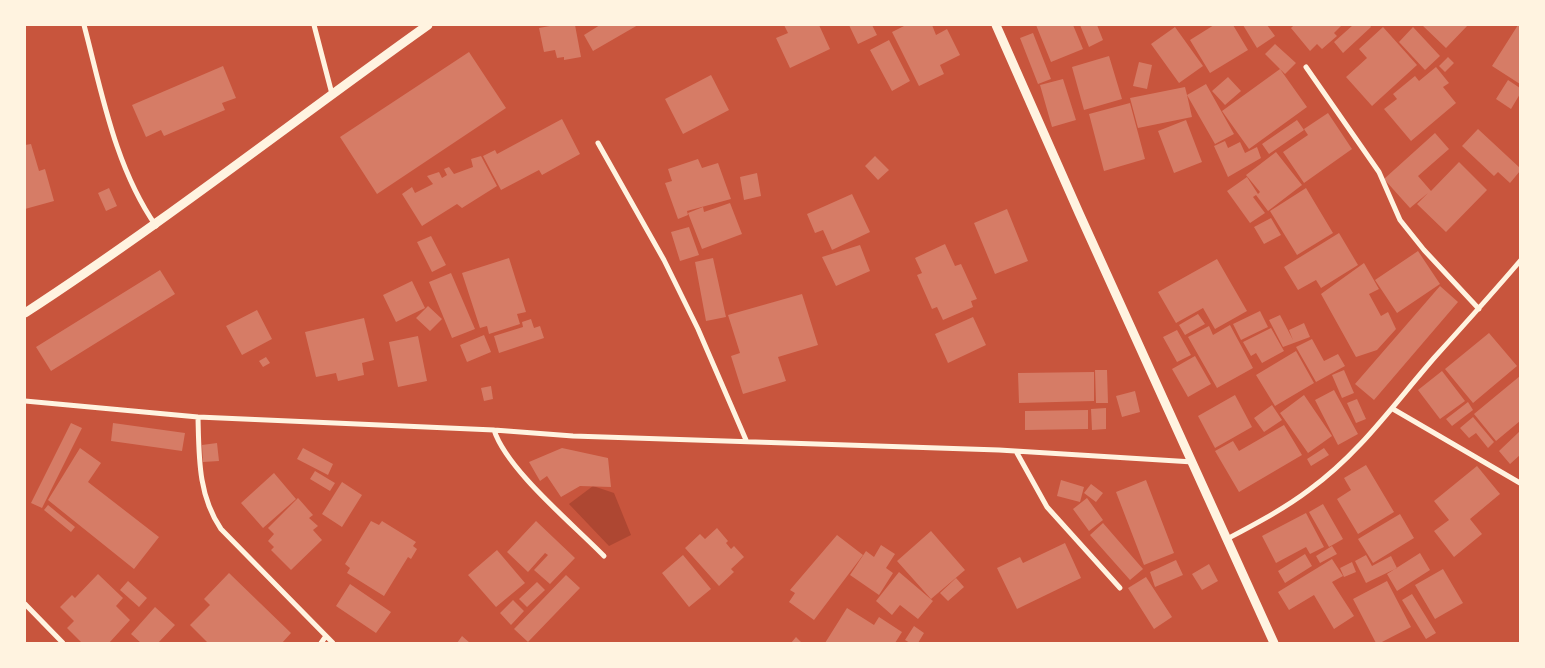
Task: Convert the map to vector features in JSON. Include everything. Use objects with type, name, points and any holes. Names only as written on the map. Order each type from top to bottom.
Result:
[{"type":"street","points":[[84,25],[106,109],[129,181],[139,202],[156,226]]},
{"type":"street","points":[[314,25],[332,94]]},
{"type":"street","points":[[25,313],[156,226],[332,94],[428,25]]},
{"type":"street","points":[[996,25],[1274,643]]},
{"type":"street","points":[[1306,67],[1380,172],[1400,220],[1424,250],[1479,309]]},
{"type":"street","points":[[598,143],[664,260],[698,329],[717,378],[746,440]]},
{"type":"street","points":[[1227,539],[1275,513],[1309,491],[1336,468],[1393,409],[1520,261]]},
{"type":"street","points":[[25,401],[198,417],[494,430],[573,436],[746,440],[786,444],[1193,462]]},
{"type":"street","points":[[1393,409],[1520,483]]},
{"type":"street","points":[[198,417],[202,486],[213,517],[221,529],[333,643]]},
{"type":"street","points":[[494,430],[507,458],[604,556]]},
{"type":"street","points":[[1017,453],[1036,491],[1053,515],[1120,588]]},
{"type":"street","points":[[25,604],[63,643]]},
{"type":"street","points":[[321,643],[326,636]]},
{"type":"shaded area","points":[[593,486],[614,493],[631,535],[609,546],[569,504]]},
{"type":"building","points":[[555,25],[575,25],[581,57],[564,60],[564,57],[557,58],[555,50],[544,52],[539,28]]},
{"type":"building","points":[[600,25],[638,25],[593,51],[584,35]]},
{"type":"building","points":[[784,25],[819,25],[830,49],[790,68],[776,38],[788,33]]},
{"type":"building","points":[[849,25],[872,25],[877,35],[858,44]]},
{"type":"building","points":[[906,25],[932,25],[936,35],[947,29],[960,55],[940,65],[944,74],[919,86],[892,32]]},
{"type":"building","points":[[1036,25],[1073,25],[1083,49],[1051,62]]},
{"type":"building","points":[[1080,25],[1097,25],[1103,40],[1089,47]]},
{"type":"building","points":[[1214,25],[1233,25],[1248,50],[1210,73],[1190,40]]},
{"type":"building","points":[[1243,25],[1267,25],[1275,36],[1257,48]]},
{"type":"building","points":[[1294,25],[1342,25],[1334,33],[1337,36],[1322,49],[1317,44],[1310,51],[1291,28]]},
{"type":"building","points":[[1353,25],[1370,25],[1371,27],[1343,53],[1334,42]]},
{"type":"building","points":[[1422,25],[1468,25],[1446,48]]},
{"type":"building","points":[[1518,25],[1520,25],[1520,84],[1492,66]]},
{"type":"building","points":[[1175,27],[1203,66],[1179,83],[1151,44]]},
{"type":"building","points":[[1383,27],[1417,65],[1372,106],[1346,77],[1367,58],[1359,49]]},
{"type":"building","points":[[1413,27],[1440,56],[1425,70],[1399,42]]},
{"type":"building","points":[[1033,33],[1051,79],[1038,84],[1020,38]]},
{"type":"building","points":[[889,40],[910,81],[892,91],[870,50]]},
{"type":"building","points":[[1275,44],[1296,63],[1285,74],[1265,54]]},
{"type":"building","points":[[469,52],[506,108],[377,194],[340,137]]},
{"type":"building","points":[[1109,56],[1122,99],[1084,110],[1072,67]]},
{"type":"building","points":[[1448,57],[1454,63],[1445,72],[1439,66]]},
{"type":"building","points":[[1139,62],[1152,65],[1147,89],[1133,86]]},
{"type":"building","points":[[223,66],[236,98],[222,103],[225,110],[164,136],[161,130],[146,137],[132,105]]},
{"type":"building","points":[[1436,67],[1449,83],[1443,87],[1456,103],[1411,141],[1384,109],[1397,99],[1393,94],[1415,76],[1419,81]]},
{"type":"building","points":[[1280,69],[1307,107],[1249,149],[1222,111]]},
{"type":"building","points":[[711,75],[729,110],[683,134],[665,99]]},
{"type":"building","points":[[1228,77],[1241,91],[1225,105],[1212,91]]},
{"type":"building","points":[[1063,79],[1076,120],[1052,127],[1040,85]]},
{"type":"building","points":[[1508,80],[1520,88],[1520,94],[1511,109],[1496,99]]},
{"type":"building","points":[[1206,84],[1234,134],[1215,144],[1187,95]]},
{"type":"building","points":[[1185,87],[1192,117],[1138,128],[1130,98]]},
{"type":"building","points":[[1130,103],[1145,159],[1104,171],[1089,114]]},
{"type":"building","points":[[1328,113],[1352,149],[1304,183],[1283,152],[1308,135],[1304,129]]},
{"type":"building","points":[[562,119],[580,154],[542,175],[539,170],[501,190],[483,156],[495,150],[497,154]]},
{"type":"building","points":[[1186,120],[1202,162],[1174,173],[1158,131]]},
{"type":"building","points":[[1297,120],[1304,130],[1269,154],[1262,144]]},
{"type":"building","points":[[1478,129],[1520,168],[1520,171],[1510,183],[1498,172],[1494,176],[1462,146]]},
{"type":"building","points":[[1435,133],[1449,149],[1418,176],[1431,191],[1459,162],[1487,190],[1446,232],[1417,204],[1428,193],[1410,208],[1384,179]]},
{"type":"building","points":[[1225,141],[1228,148],[1240,142],[1245,153],[1257,147],[1261,158],[1228,177],[1214,146]]},
{"type":"building","points":[[31,144],[39,171],[45,169],[54,201],[25,209],[25,145]]},
{"type":"building","points":[[1276,152],[1302,185],[1268,211],[1256,195],[1253,197],[1265,213],[1250,223],[1227,191],[1247,177],[1258,194],[1260,192],[1246,175]]},
{"type":"building","points":[[481,156],[497,186],[462,208],[457,204],[422,226],[402,194],[412,187],[415,193],[433,184],[427,176],[439,172],[442,178],[447,175],[444,169],[449,167],[454,174],[473,167],[471,159]]},
{"type":"building","points":[[875,156],[889,170],[878,180],[865,166]]},
{"type":"building","points":[[698,159],[702,168],[718,163],[731,199],[687,211],[688,215],[678,219],[665,183],[672,181],[668,169]]},
{"type":"building","points":[[757,173],[761,196],[744,200],[740,177]]},
{"type":"building","points":[[109,188],[117,206],[106,211],[98,193]]},
{"type":"building","points":[[1306,188],[1333,233],[1297,255],[1270,211]]},
{"type":"building","points":[[852,194],[870,232],[832,250],[823,230],[815,233],[807,214]]},
{"type":"building","points":[[730,203],[742,234],[702,249],[688,213],[703,207],[704,212]]},
{"type":"building","points":[[1007,209],[1028,261],[995,274],[974,223]]},
{"type":"building","points":[[1271,218],[1281,235],[1264,244],[1254,227]]},
{"type":"building","points":[[689,227],[699,255],[680,261],[671,232]]},
{"type":"building","points":[[1339,233],[1358,265],[1321,288],[1316,280],[1298,290],[1284,267]]},
{"type":"building","points":[[431,236],[446,265],[432,272],[417,242]]},
{"type":"building","points":[[945,244],[955,266],[961,264],[977,299],[971,301],[973,307],[943,320],[937,307],[932,309],[917,275],[922,273],[915,258]]},
{"type":"building","points":[[860,245],[870,271],[836,286],[822,257]]},
{"type":"building","points":[[1418,251],[1440,284],[1397,313],[1375,280]]},
{"type":"building","points":[[509,258],[526,312],[517,314],[520,324],[489,334],[487,326],[480,328],[462,273]]},
{"type":"building","points":[[713,258],[726,317],[706,321],[695,262]]},
{"type":"building","points":[[1217,259],[1247,311],[1215,329],[1203,308],[1176,323],[1158,292]]},
{"type":"building","points":[[1364,263],[1379,289],[1369,294],[1381,316],[1388,312],[1396,329],[1377,350],[1356,357],[1321,294]]},
{"type":"building","points":[[160,270],[175,294],[51,371],[36,347]]},
{"type":"building","points":[[451,273],[475,329],[452,338],[429,282]]},
{"type":"building","points":[[412,281],[425,308],[396,322],[383,295]]},
{"type":"building","points":[[1440,286],[1458,302],[1374,400],[1355,384]]},
{"type":"building","points":[[802,294],[818,345],[778,357],[786,381],[743,394],[731,356],[740,353],[728,315]]},
{"type":"building","points":[[428,306],[442,319],[430,331],[416,318]]},
{"type":"building","points":[[257,310],[272,339],[242,355],[226,326]]},
{"type":"building","points":[[1260,311],[1268,327],[1241,340],[1233,324]]},
{"type":"building","points":[[1198,314],[1205,324],[1185,335],[1179,325]]},
{"type":"building","points":[[1280,315],[1293,340],[1289,330],[1304,323],[1310,337],[1283,347],[1269,320]]},
{"type":"building","points":[[973,317],[986,345],[948,363],[935,334]]},
{"type":"building","points":[[364,318],[374,360],[362,363],[364,375],[338,381],[336,373],[316,377],[305,332]]},
{"type":"building","points":[[531,319],[534,328],[540,326],[544,338],[499,353],[494,336],[523,327],[522,322]]},
{"type":"building","points":[[1230,325],[1253,368],[1217,388],[1188,337],[1209,326],[1213,335]]},
{"type":"building","points":[[1271,328],[1284,351],[1262,363],[1256,353],[1251,356],[1243,342]]},
{"type":"building","points":[[1177,330],[1191,355],[1177,362],[1163,337]]},
{"type":"building","points":[[1489,333],[1517,366],[1473,403],[1445,369]]},
{"type":"building","points":[[484,335],[491,352],[467,362],[460,345]]},
{"type":"building","points":[[418,336],[427,381],[398,387],[389,342]]},
{"type":"building","points":[[1312,339],[1324,361],[1338,354],[1345,366],[1316,382],[1296,347]]},
{"type":"building","points":[[1296,351],[1314,383],[1275,406],[1256,375]]},
{"type":"building","points":[[1195,356],[1211,384],[1188,397],[1172,369]]},
{"type":"building","points":[[266,357],[270,363],[263,367],[259,361]]},
{"type":"building","points":[[1095,370],[1107,370],[1108,403],[1096,403]]},
{"type":"building","points":[[1344,370],[1354,393],[1342,398],[1332,375]]},
{"type":"building","points":[[1442,371],[1465,401],[1440,419],[1418,390]]},
{"type":"building","points":[[1094,372],[1094,401],[1019,403],[1018,373]]},
{"type":"building","points":[[1520,376],[1520,421],[1496,441],[1474,414]]},
{"type":"building","points":[[491,386],[493,399],[484,401],[481,388]]},
{"type":"building","points":[[1334,390],[1358,434],[1338,445],[1315,400]]},
{"type":"building","points":[[1135,391],[1140,412],[1122,417],[1116,396]]},
{"type":"building","points":[[1235,395],[1252,427],[1215,448],[1198,416]]},
{"type":"building","points":[[1304,395],[1332,436],[1308,453],[1280,413]]},
{"type":"building","points":[[1357,399],[1366,419],[1356,423],[1347,403]]},
{"type":"building","points":[[1468,402],[1473,410],[1452,426],[1446,419]]},
{"type":"building","points":[[1272,405],[1282,420],[1264,432],[1254,418]]},
{"type":"building","points":[[1106,408],[1106,429],[1092,430],[1091,409]]},
{"type":"building","points":[[1088,410],[1088,429],[1025,430],[1025,411]]},
{"type":"building","points":[[1473,417],[1494,442],[1488,448],[1476,433],[1469,438],[1460,428]]},
{"type":"building","points":[[71,423],[82,428],[42,508],[31,503]]},
{"type":"building","points":[[113,423],[185,433],[182,451],[111,441]]},
{"type":"building","points":[[1284,425],[1302,455],[1239,492],[1215,451],[1233,441],[1239,451]]},
{"type":"building","points":[[1520,431],[1520,455],[1510,464],[1499,451]]},
{"type":"building","points":[[217,443],[219,461],[203,462],[202,445]]},
{"type":"building","points":[[80,448],[101,463],[88,482],[159,537],[134,569],[48,500]]},
{"type":"building","points":[[303,448],[333,464],[328,475],[297,459]]},
{"type":"building","points":[[562,448],[608,458],[611,487],[580,486],[561,497],[547,476],[540,481],[529,462]]},
{"type":"building","points":[[1324,448],[1329,455],[1311,466],[1307,459]]},
{"type":"building","points":[[1366,465],[1394,512],[1358,534],[1337,499],[1351,490],[1344,478]]},
{"type":"building","points":[[1477,466],[1500,494],[1470,519],[1482,534],[1454,557],[1434,531],[1449,520],[1434,501]]},
{"type":"building","points":[[315,471],[335,483],[330,491],[310,479]]},
{"type":"building","points":[[274,473],[296,499],[263,528],[241,503]]},
{"type":"building","points":[[1061,480],[1084,487],[1080,502],[1057,496]]},
{"type":"building","points":[[1146,480],[1174,553],[1144,565],[1116,492]]},
{"type":"building","points":[[342,482],[362,495],[342,527],[322,514]]},
{"type":"building","points":[[1091,484],[1103,493],[1096,502],[1084,493]]},
{"type":"building","points":[[298,498],[313,515],[309,518],[318,526],[313,530],[322,540],[291,570],[271,550],[274,547],[268,541],[274,534],[268,528]]},
{"type":"building","points":[[1087,498],[1103,520],[1089,531],[1073,509]]},
{"type":"building","points":[[1323,504],[1343,539],[1329,547],[1309,512]]},
{"type":"building","points":[[48,505],[75,527],[71,532],[44,510]]},
{"type":"building","points":[[1306,513],[1324,547],[1310,554],[1306,547],[1276,563],[1262,536]]},
{"type":"building","points":[[1400,514],[1414,538],[1373,563],[1358,539]]},
{"type":"building","points":[[371,521],[379,525],[382,521],[416,542],[413,546],[417,549],[411,559],[408,557],[384,596],[347,573],[350,568],[345,564]]},
{"type":"building","points":[[536,521],[575,558],[550,584],[534,570],[548,555],[545,553],[528,572],[507,552]]},
{"type":"building","points":[[1103,523],[1143,569],[1130,580],[1090,535]]},
{"type":"building","points":[[717,528],[728,541],[726,543],[731,549],[734,546],[744,557],[731,569],[734,572],[719,586],[685,548],[700,534],[705,539]]},
{"type":"building","points":[[931,531],[965,570],[931,599],[897,561]]},
{"type":"building","points":[[837,535],[863,555],[814,620],[789,602],[795,593],[790,590]]},
{"type":"building","points":[[1065,543],[1081,578],[1017,609],[997,568],[1020,557],[1023,563]]},
{"type":"building","points":[[881,545],[895,554],[886,568],[893,573],[879,595],[850,575],[866,551],[874,557]]},
{"type":"building","points":[[1332,546],[1337,554],[1320,563],[1316,556]]},
{"type":"building","points":[[497,550],[525,583],[496,607],[468,575]]},
{"type":"building","points":[[1420,553],[1430,570],[1397,591],[1387,574]]},
{"type":"building","points":[[1305,554],[1312,566],[1285,583],[1278,571]]},
{"type":"building","points":[[683,555],[711,589],[689,607],[662,573]]},
{"type":"building","points":[[1366,555],[1372,566],[1391,556],[1397,568],[1366,583],[1355,561]]},
{"type":"building","points":[[1332,559],[1343,576],[1332,582],[1354,616],[1334,629],[1314,595],[1289,610],[1278,592]]},
{"type":"building","points":[[1176,560],[1183,575],[1155,587],[1150,572]]},
{"type":"building","points":[[1352,562],[1356,572],[1344,577],[1340,568]]},
{"type":"building","points":[[1209,564],[1218,581],[1202,590],[1192,574]]},
{"type":"building","points":[[1443,569],[1463,603],[1435,619],[1415,585]]},
{"type":"building","points":[[899,572],[933,601],[918,619],[900,605],[892,615],[876,601]]},
{"type":"building","points":[[229,573],[291,633],[282,643],[208,643],[190,625],[210,605],[204,599]]},
{"type":"building","points":[[98,574],[123,598],[116,606],[130,620],[109,643],[82,643],[67,628],[74,621],[60,607],[72,595],[75,598]]},
{"type":"building","points":[[566,575],[580,588],[528,642],[514,629]]},
{"type":"building","points":[[1146,577],[1172,617],[1154,629],[1128,588]]},
{"type":"building","points":[[956,578],[964,587],[948,601],[940,593]]},
{"type":"building","points":[[128,581],[147,598],[139,607],[120,590]]},
{"type":"building","points":[[1387,581],[1411,627],[1380,643],[1376,643],[1353,599]]},
{"type":"building","points":[[537,582],[545,590],[527,607],[519,599]]},
{"type":"building","points":[[350,584],[391,612],[376,633],[336,606]]},
{"type":"building","points":[[1412,594],[1436,633],[1426,639],[1402,600]]},
{"type":"building","points":[[513,600],[524,611],[511,625],[500,613]]},
{"type":"building","points":[[155,607],[175,625],[158,643],[141,643],[131,634]]},
{"type":"building","points":[[847,608],[874,625],[879,617],[902,632],[895,643],[825,643]]},
{"type":"building","points":[[914,626],[924,633],[918,643],[910,643],[905,640]]},
{"type":"building","points":[[462,636],[470,643],[457,643]]},
{"type":"building","points":[[796,637],[802,643],[791,643]]}]
